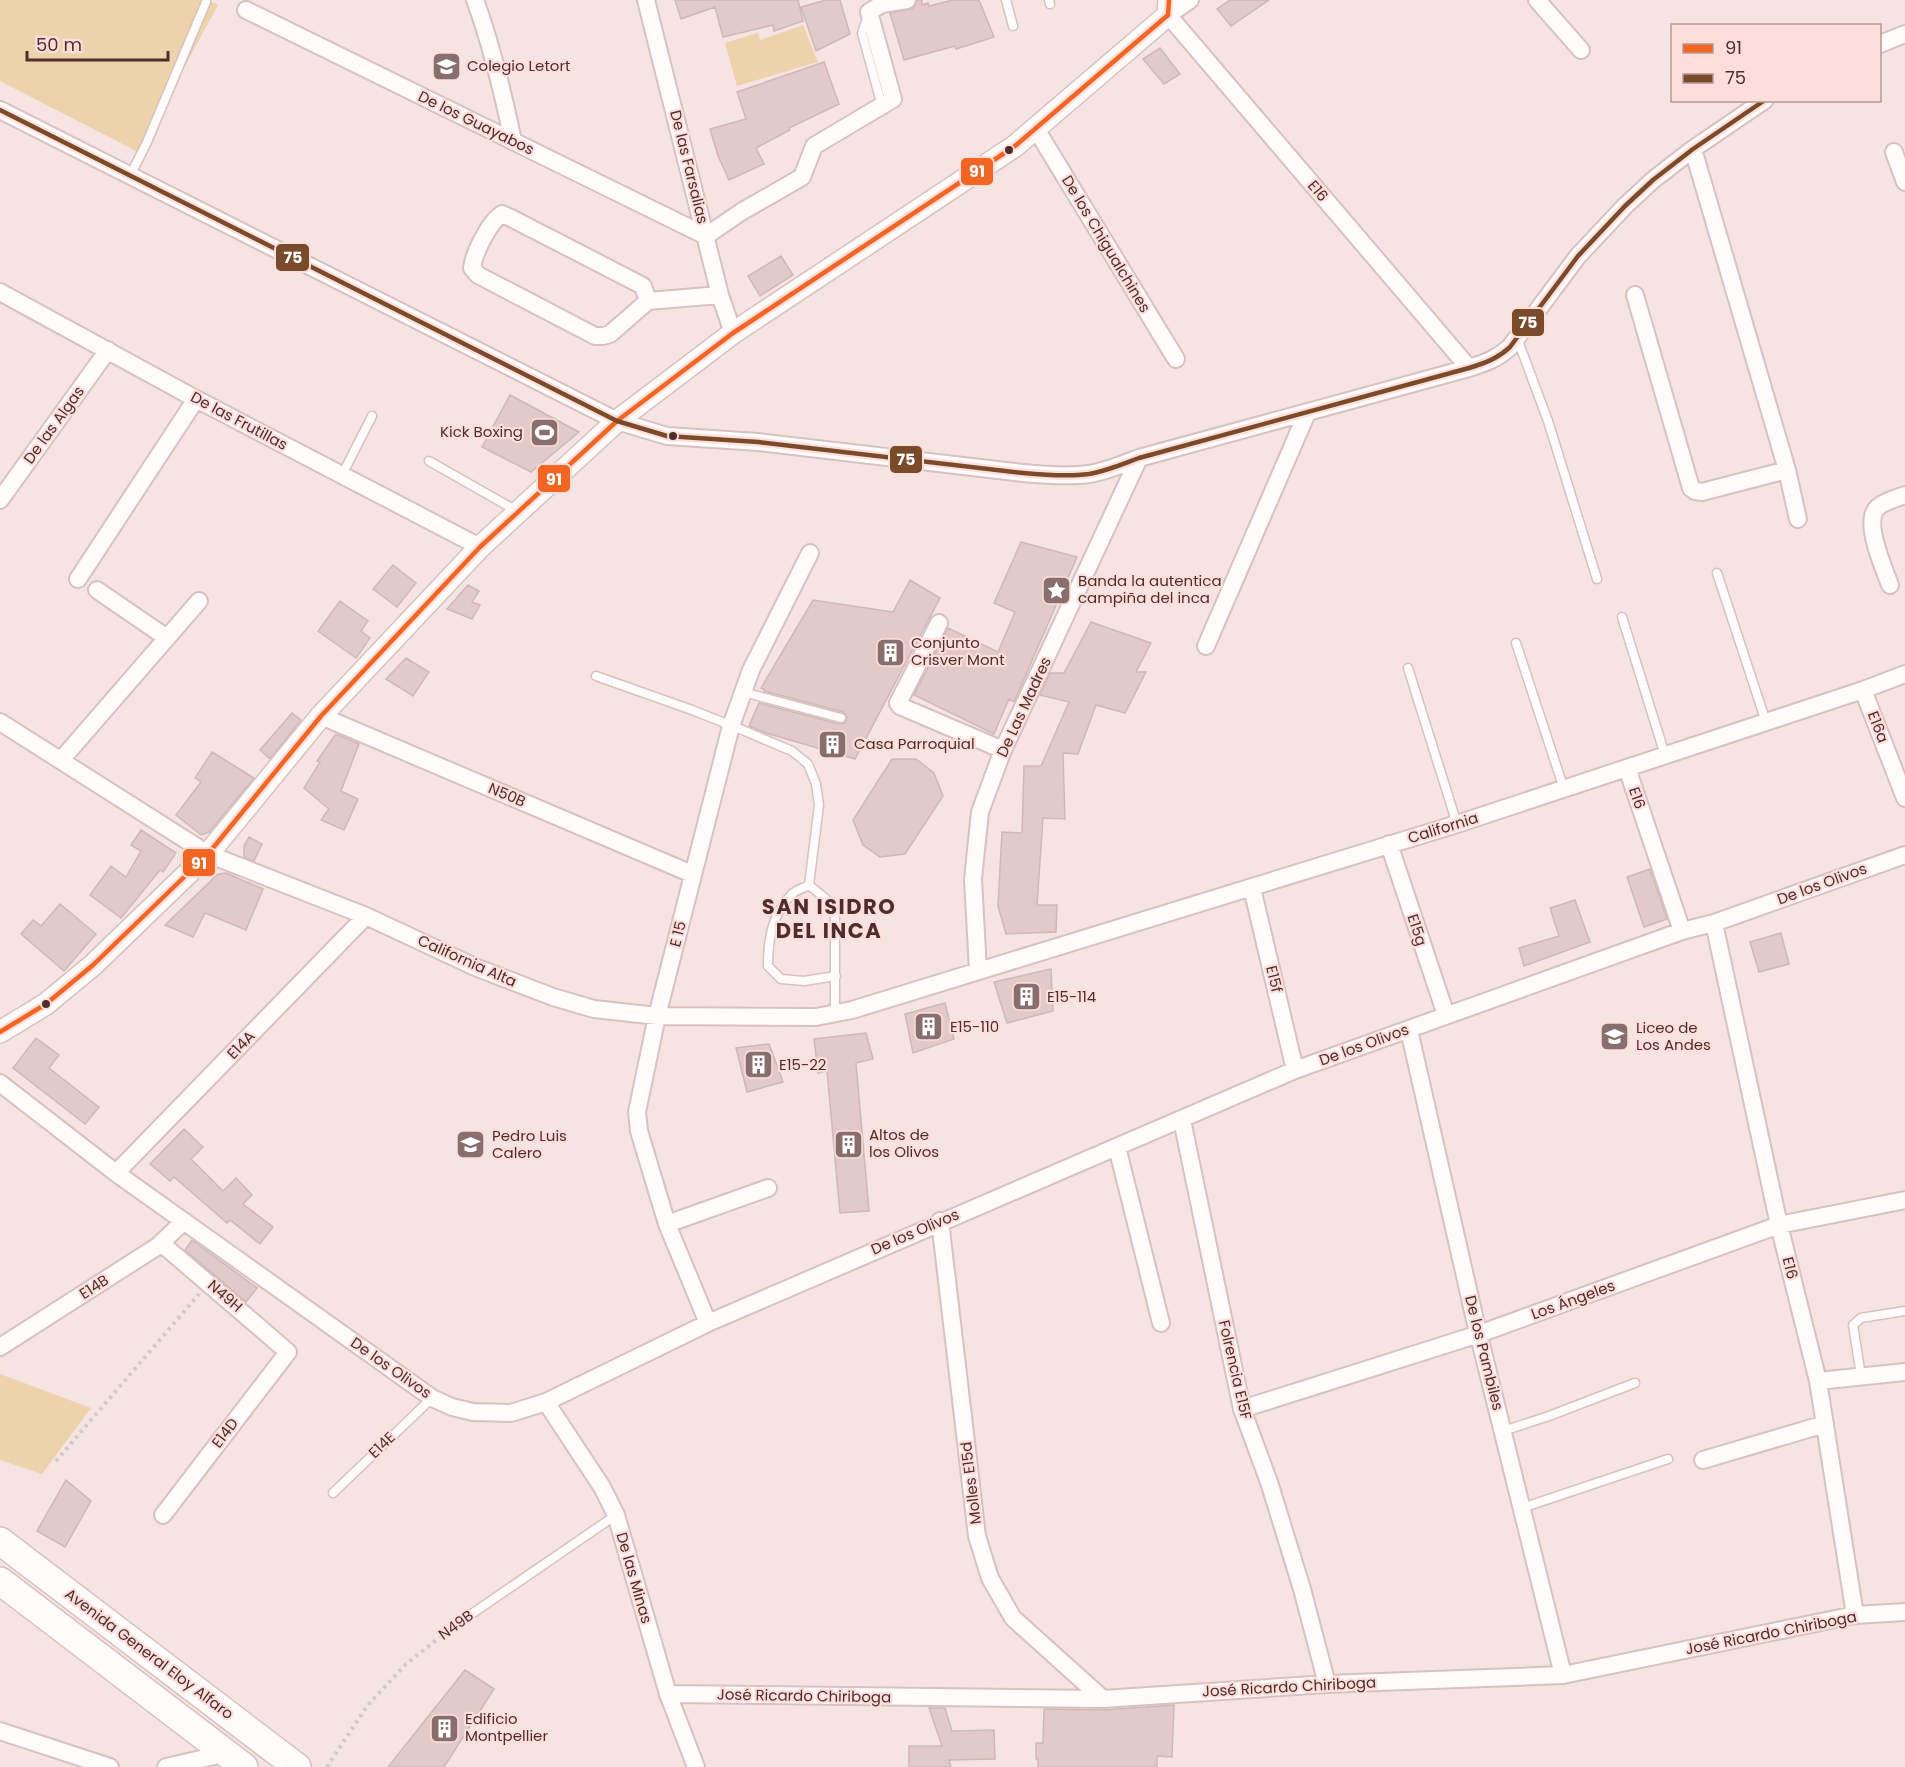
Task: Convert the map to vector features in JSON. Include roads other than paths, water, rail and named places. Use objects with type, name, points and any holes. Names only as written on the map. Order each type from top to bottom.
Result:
[{"type":"main road","name":"Avenida General Eloy Alfaro","points":[[0,1541],[297,1767]]},
{"type":"main road","points":[[0,1581],[236,1760]]},
{"type":"street","points":[[475,0],[501,84],[513,141]]},
{"type":"street","name":"De las Farsalias","points":[[646,0],[720,295],[733,333]]},
{"type":"street","points":[[706,236],[741,212],[802,177],[814,146],[887,103],[869,12],[882,4],[907,0]]},
{"type":"street","points":[[0,1032],[46,1004],[93,965],[208,854],[321,716],[480,546],[617,421],[733,333],[1015,146],[1168,7],[1190,0]]},
{"type":"street","points":[[1537,0],[1581,50]]},
{"type":"street","name":"E16","points":[[1168,7],[1469,368]]},
{"type":"street","name":"De los Guayabos","points":[[246,10],[706,236]]},
{"type":"street","points":[[1881,44],[1905,34]]},
{"type":"street","points":[[0,110],[617,421],[667,436],[758,442],[1045,475],[1088,474],[1106,470],[1139,458],[1469,368],[1500,357],[1517,338],[1578,256],[1653,180],[1693,149],[1762,102]]},
{"type":"street","name":"De los Chigualchines","points":[[1036,129],[1176,359]]},
{"type":"street","points":[[1693,149],[1787,470],[1798,519]]},
{"type":"street","points":[[1894,152],[1905,182]]},
{"type":"street","points":[[648,300],[643,286],[501,214],[494,219],[473,259],[472,268],[478,275],[595,336],[610,334],[648,300],[720,295]]},
{"type":"street","name":"De las Frutillas","points":[[0,292],[196,399],[480,546]]},
{"type":"street","points":[[1635,295],[1691,488],[1702,492],[1787,470]]},
{"type":"street","name":"De las Algas","points":[[0,500],[108,350]]},
{"type":"street","points":[[78,579],[196,399]]},
{"type":"street","points":[[1206,646],[1307,413]]},
{"type":"street","name":"De Las Madres","points":[[978,971],[973,879],[980,812],[1003,750],[1139,458]]},
{"type":"street","points":[[1890,585],[1877,547],[1872,517],[1879,506],[1905,495]]},
{"type":"street","name":"E 15","points":[[708,1323],[667,1224],[637,1122],[637,1112],[657,1016],[731,726],[751,670],[810,553]]},
{"type":"street","points":[[97,590],[167,639]]},
{"type":"street","points":[[60,760],[199,601]]},
{"type":"street","points":[[939,623],[898,703],[900,706],[1003,750]]},
{"type":"street","name":"California","points":[[978,971],[1457,824],[1863,690],[1905,674]]},
{"type":"street","name":"E16a","points":[[1863,690],[1905,798]]},
{"type":"street","name":"N50B","points":[[321,716],[692,874]]},
{"type":"street","name":"California Alta","points":[[0,722],[208,854],[366,916],[475,967],[553,997],[594,1009],[657,1016],[816,1017],[835,1015],[978,971]]},
{"type":"street","name":"E16","points":[[1627,768],[1682,931]]},
{"type":"street","name":"E15g","points":[[1389,844],[1446,1015]]},
{"type":"street","name":"De los Olivos","points":[[0,1083],[116,1173],[432,1398],[452,1407],[473,1412],[511,1413],[546,1402],[708,1323],[940,1221],[1295,1070],[1682,931],[1714,923],[1905,855]]},
{"type":"street","name":"E15f","points":[[1252,888],[1295,1070]]},
{"type":"street","name":"E14A","points":[[116,1173],[366,916]]},
{"type":"street","name":"E16","points":[[1714,923],[1779,1225],[1818,1381],[1855,1615]]},
{"type":"street","name":"De los Pambiles","points":[[1409,1030],[1479,1334],[1563,1675]]},
{"type":"street","name":"Folrencia E15F","points":[[1182,1120],[1242,1408],[1269,1482],[1302,1589],[1327,1684]]},
{"type":"street","points":[[1117,1147],[1161,1323]]},
{"type":"street","points":[[667,1224],[768,1188]]},
{"type":"street","name":"Los Ángeles","points":[[1242,1408],[1479,1334],[1779,1225],[1905,1200]]},
{"type":"street","name":"E14B","points":[[0,1347],[161,1243],[184,1221]]},
{"type":"street","name":"Molles E15d","points":[[940,1221],[977,1536],[990,1578],[1013,1618],[1103,1699]]},
{"type":"street","name":"N49H","points":[[161,1243],[288,1352]]},
{"type":"street","name":"E14D","points":[[163,1515],[288,1352]]},
{"type":"street","points":[[1818,1381],[1905,1372]]},
{"type":"street","name":"De las Minas","points":[[546,1402],[602,1487],[616,1515],[668,1695],[696,1767]]},
{"type":"street","points":[[1703,1460],[1825,1425]]},
{"type":"street","name":"José Ricardo Chiriboga","points":[[668,1695],[1103,1699],[1327,1684],[1563,1675],[1855,1615],[1905,1612]]},
{"type":"street","points":[[0,1731],[110,1767]]},
{"type":"street","points":[[166,1767],[236,1760]]},
{"type":"lane","points":[[1006,0],[1013,26]]},
{"type":"lane","points":[[130,176],[147,142],[206,2]]},
{"type":"lane","points":[[1517,338],[1548,421],[1597,579]]},
{"type":"lane","points":[[342,475],[372,417]]},
{"type":"lane","points":[[429,461],[517,511]]},
{"type":"lane","points":[[1717,573],[1766,722]]},
{"type":"lane","points":[[1622,617],[1665,755]]},
{"type":"lane","points":[[1516,644],[1564,789]]},
{"type":"lane","points":[[1408,668],[1457,824]]},
{"type":"lane","points":[[596,676],[692,710],[792,751],[808,764],[816,784],[819,805],[809,885]]},
{"type":"lane","points":[[743,692],[841,718]]},
{"type":"lane","points":[[809,885],[831,903],[835,918],[835,1015]]},
{"type":"lane","points":[[809,885],[792,893],[773,922],[768,942],[768,966],[781,979],[804,981],[836,976]]},
{"type":"lane","points":[[1861,1376],[1853,1325],[1861,1318],[1905,1311]]},
{"type":"lane","points":[[1503,1431],[1635,1383]]},
{"type":"lane","name":"E14E","points":[[333,1493],[432,1398]]},
{"type":"lane","points":[[1522,1508],[1668,1459]]},
{"type":"lane","name":"N49B","points":[[457,1624],[616,1515]]},
{"type":"place","name":"Colegio Letort","points":[[446,66]]},
{"type":"place","name":"Kick Boxing","points":[[544,432]]},
{"type":"place","name":"Banda la autentica campiña del inca","points":[[1057,590]]},
{"type":"place","name":"Conjunto Crisver Mont","points":[[890,652]]},
{"type":"place","name":"Casa Parroquial","points":[[833,744]]},
{"type":"place","name":"E15-114","points":[[1026,997]]},
{"type":"place","name":"E15-110","points":[[929,1027]]},
{"type":"place","name":"Liceo de Los Andes","points":[[1615,1037]]},
{"type":"place","name":"E15-22","points":[[758,1065]]},
{"type":"place","name":"Altos de los Olivos","points":[[848,1144]]},
{"type":"place","name":"Pedro Luis Calero","points":[[471,1145]]},
{"type":"place","name":"Edificio Montpellier","points":[[444,1728]]},
{"type":"district","name":"SAN ISIDRO DEL INCA","points":[[829,919]]}]
